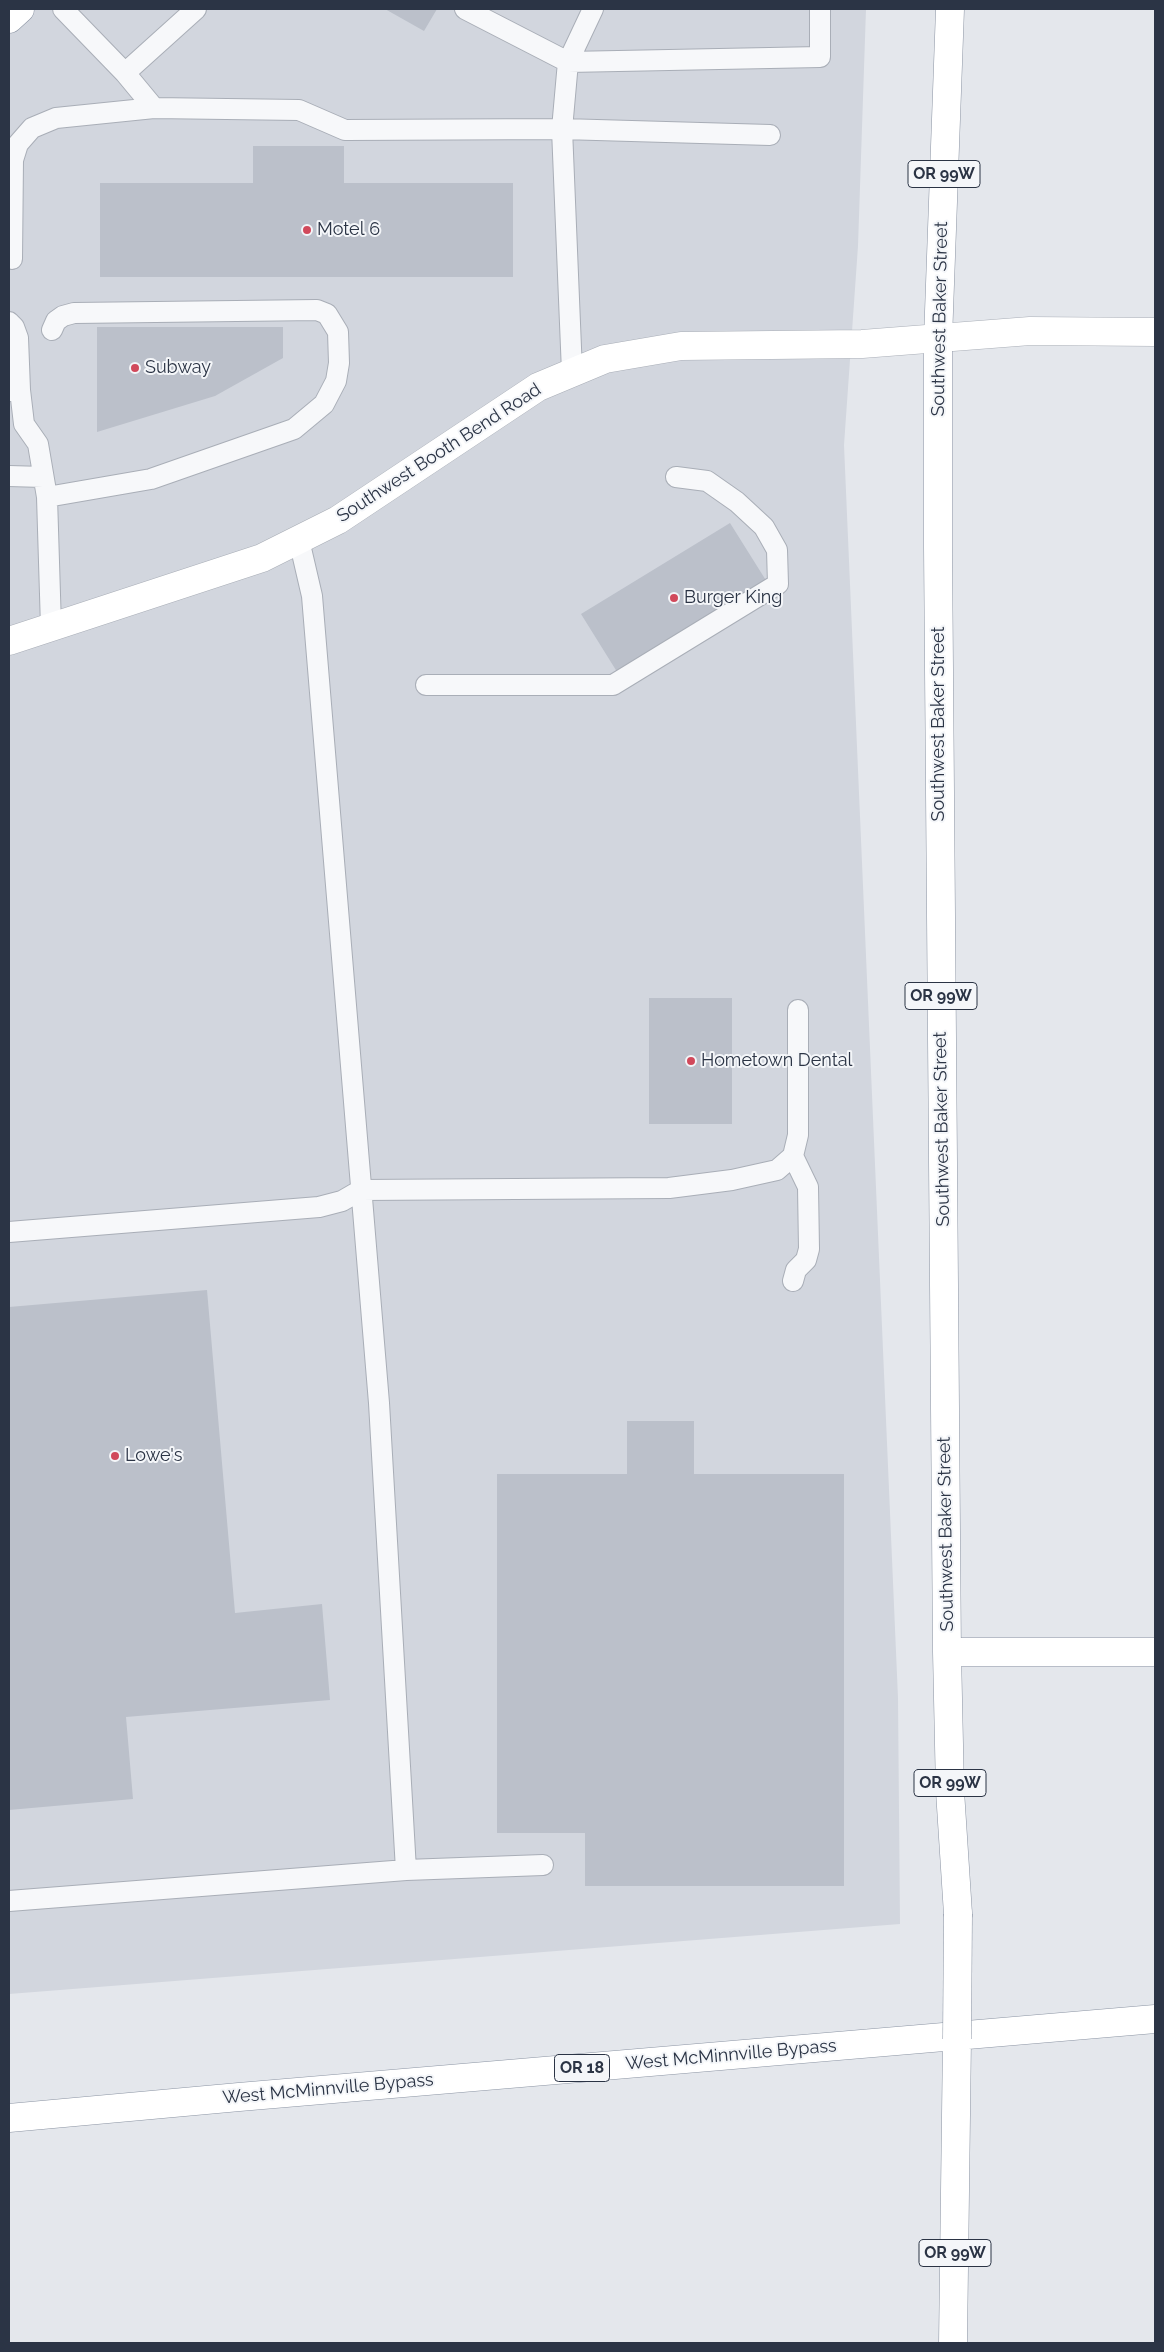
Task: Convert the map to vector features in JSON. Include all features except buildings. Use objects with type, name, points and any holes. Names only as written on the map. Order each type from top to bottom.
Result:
[{"type":"main road","points":[[9,19],[20,9]]},
{"type":"main road","name":"Southwest Baker Street","points":[[950,9],[938,339],[947,1652],[950,1792],[958,1914],[953,2343]]},
{"type":"main road","name":"Southwest Booth Bend Road","points":[[9,641],[262,558],[338,520],[538,387],[604,359],[681,346],[862,344],[1030,331],[1155,332]]},
{"type":"main road","points":[[947,1652],[1155,1652]]},
{"type":"main road","name":"West McMinnville Bypass","points":[[9,2118],[238,2096],[1155,2019]]},
{"type":"lane","points":[[62,9],[125,73],[154,108]]},
{"type":"lane","points":[[125,73],[196,9]]},
{"type":"lane","points":[[465,9],[568,62],[820,57],[820,9]]},
{"type":"lane","points":[[572,372],[562,129],[568,62],[593,9]]},
{"type":"lane","points":[[12,259],[13,160],[18,144],[32,128],[56,118],[154,108],[299,110],[345,130],[562,129],[770,135]]},
{"type":"lane","points":[[9,476],[45,487],[151,479],[294,429],[324,404],[336,381],[340,344],[333,321],[327,314],[317,310],[74,313],[63,316],[56,321],[52,330]]},
{"type":"lane","points":[[9,322],[14,327],[18,338],[15,390],[24,424],[38,444],[45,487],[52,628]]},
{"type":"lane","points":[[426,685],[613,685],[778,584],[777,550],[764,527],[737,502],[707,481],[676,477]]},
{"type":"lane","points":[[299,540],[312,596],[379,1403],[406,1870]]},
{"type":"lane","points":[[9,1232],[318,1207],[342,1201],[361,1190],[669,1188],[732,1180],[777,1170],[793,1156],[798,1136],[798,1010]]},
{"type":"lane","points":[[793,1156],[808,1187],[809,1249],[806,1260],[796,1270],[793,1281]]},
{"type":"lane","points":[[9,1901],[406,1870],[543,1865]]},
{"type":"shaded area","points":[[30,9],[866,9],[858,246],[844,445],[898,1698],[900,1924],[9,1994],[9,29]]},
{"type":"place","name":"Motel 6","points":[[307,230]]},
{"type":"place","name":"Subway","points":[[135,368]]},
{"type":"place","name":"Burger King","points":[[674,598]]},
{"type":"place","name":"Hometown Dental","points":[[691,1061]]},
{"type":"place","name":"Lowe's","points":[[115,1456]]}]
